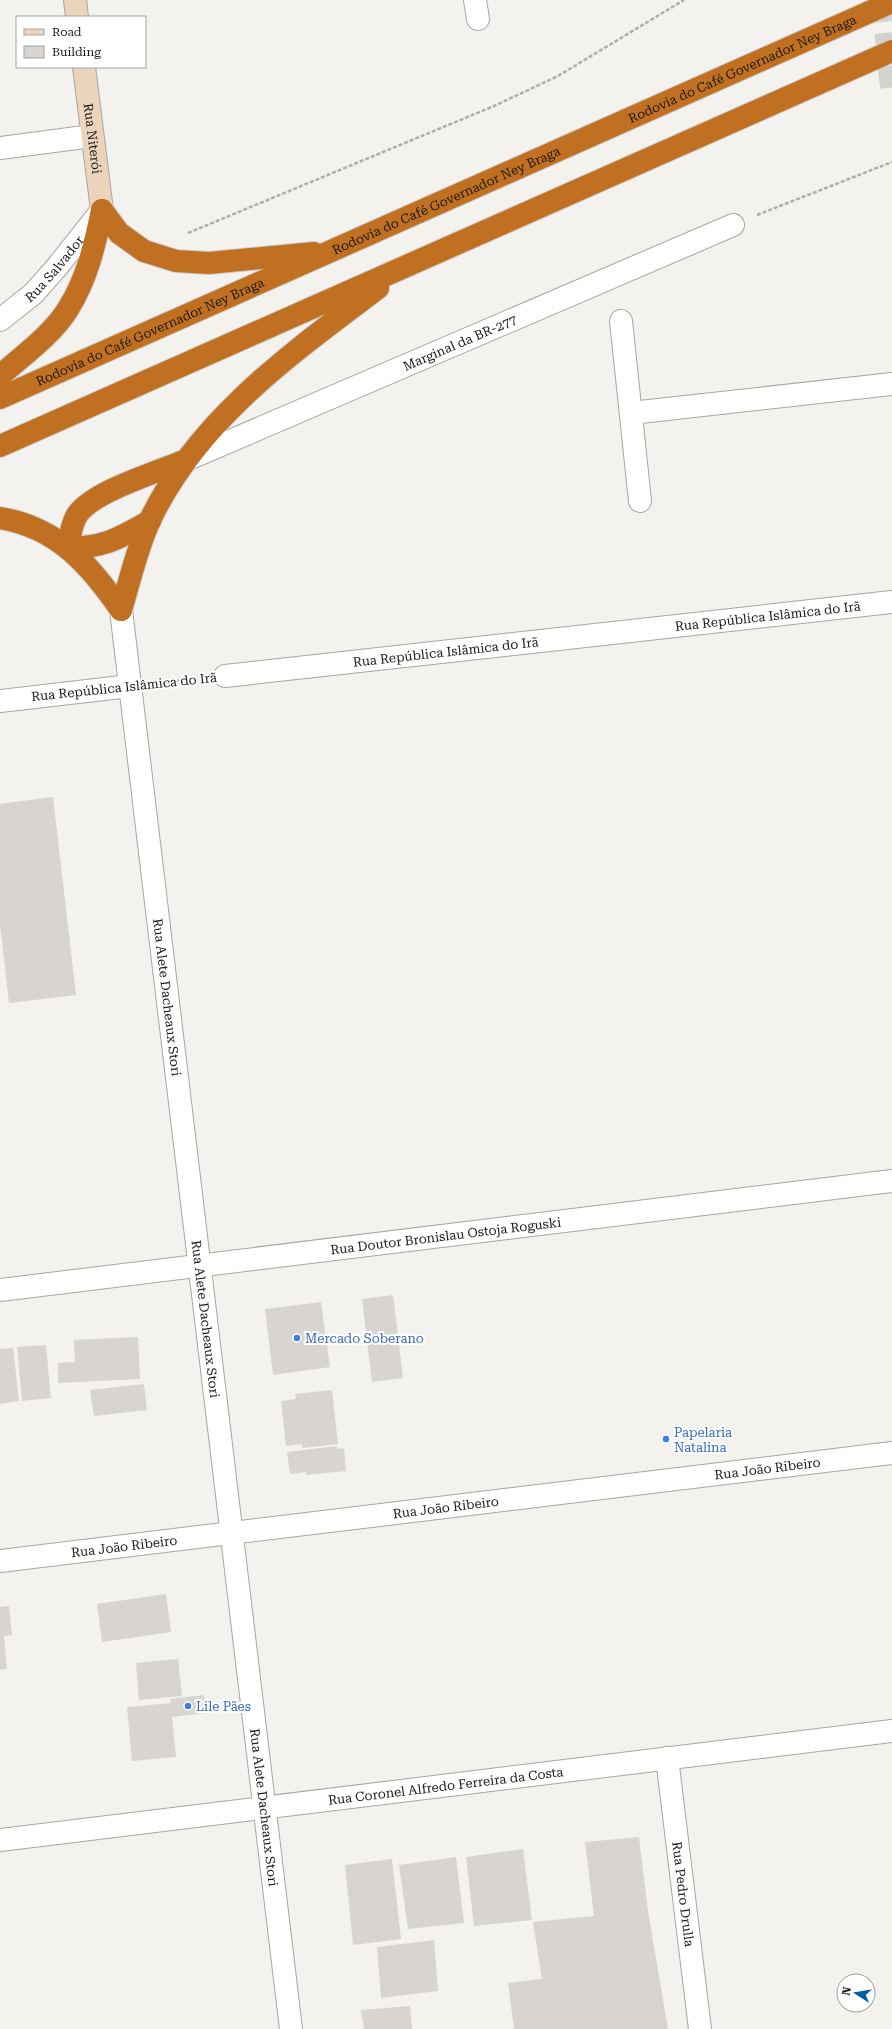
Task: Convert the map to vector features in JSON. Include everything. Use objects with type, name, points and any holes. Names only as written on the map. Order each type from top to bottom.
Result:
[{"type":"highway","name":"Rodovia do Café Governador Ney Braga","points":[[0,398],[892,2]]},
{"type":"highway","points":[[0,446],[892,51]]},
{"type":"highway","points":[[102,210],[119,233],[144,251],[176,260],[209,263],[334,251]]},
{"type":"highway","points":[[0,376],[45,336],[68,310],[84,280],[94,250],[102,210]]},
{"type":"highway","points":[[122,610],[134,564],[150,521],[165,492],[186,460],[215,426],[252,388],[293,352],[408,266]]},
{"type":"highway","points":[[68,547],[71,528],[77,515],[88,502],[102,494],[186,460]]},
{"type":"highway","points":[[0,518],[39,529],[68,547],[88,567],[122,610]]},
{"type":"highway","points":[[68,547],[85,548],[103,545],[150,521]]},
{"type":"main road","points":[[75,0],[77,16]]},
{"type":"main road","name":"Rua Niterói","points":[[84,68],[102,210]]},
{"type":"street","points":[[0,148],[92,136]]},
{"type":"street","name":"Rua Salvador","points":[[0,320],[38,288],[57,267],[102,210]]},
{"type":"street","name":"Marginal da BR-277","points":[[186,460],[733,225]]},
{"type":"street","points":[[621,321],[640,501]]},
{"type":"street","points":[[630,413],[892,384]]},
{"type":"street","name":"Rua República Islâmica do Irã","points":[[225,676],[892,602]]},
{"type":"street","name":"Rua Alete Dacheaux Stori","points":[[122,610],[291,2029]]},
{"type":"street","name":"Rua República Islâmica do Irã","points":[[0,700],[130,686]]},
{"type":"street","name":"Rua Doutor Bronislau Ostoja Roguski","points":[[0,1290],[892,1181]]},
{"type":"street","name":"Rua João Ribeiro","points":[[0,1561],[892,1453]]},
{"type":"street","name":"Rua Coronel Alfredo Ferreira da Costa","points":[[0,1840],[892,1731]]},
{"type":"street","name":"Rua Pedro Drulla","points":[[667,1758],[700,2029]]},
{"type":"path","points":[[144,251],[501,103],[558,76],[684,0]]},
{"type":"path","points":[[733,225],[892,162]]},
{"type":"path","name":"Rua República Islâmica do Irã","points":[[130,686],[225,676]]},
{"type":"building","points":[[53,797],[76,995],[9,1003],[0,924],[0,804]]},
{"type":"building","points":[[393,1295],[403,1378],[372,1382],[362,1299]]},
{"type":"building","name":"Mercado Soberano","points":[[321,1302],[330,1367],[273,1375],[265,1309]]},
{"type":"building","points":[[138,1337],[140,1379],[58,1383],[58,1363],[75,1362],[74,1340]]},
{"type":"building","points":[[46,1345],[51,1398],[22,1401],[17,1347]]},
{"type":"building","points":[[13,1348],[19,1401],[0,1404],[0,1349]]},
{"type":"building","points":[[144,1384],[147,1410],[94,1416],[90,1390]]},
{"type":"building","points":[[332,1390],[338,1444],[302,1448],[302,1444],[286,1446],[281,1401],[296,1399],[295,1394]]},
{"type":"building","points":[[337,1446],[337,1449],[344,1448],[346,1471],[306,1475],[306,1472],[290,1474],[287,1452]]},
{"type":"building","points":[[166,1594],[171,1632],[102,1642],[97,1604]]},
{"type":"building","points":[[9,1606],[12,1635],[4,1636],[7,1669],[0,1670],[0,1607]]},
{"type":"building","points":[[178,1659],[182,1696],[139,1700],[136,1663]]},
{"type":"building","points":[[204,1695],[206,1713],[172,1717],[176,1757],[132,1761],[127,1707],[171,1703],[170,1699]]},
{"type":"building","points":[[639,1837],[648,1911],[668,2029],[514,2029],[508,1983],[542,1979],[533,1922],[594,1916],[585,1842]]},
{"type":"building","points":[[523,1849],[532,1920],[474,1926],[466,1857]]},
{"type":"building","points":[[456,1857],[464,1923],[408,1929],[399,1865]]},
{"type":"building","points":[[392,1859],[401,1939],[353,1945],[345,1865]]},
{"type":"building","points":[[434,1940],[438,1991],[381,1998],[377,1947]]},
{"type":"building","points":[[410,2006],[412,2029],[364,2029],[361,2010]]},
{"type":"tunnel","points":[[882,0],[892,97]]},
{"type":"place","name":"Mercado Soberano","points":[[297,1338]]},
{"type":"place","name":"Papelaria Natalina","points":[[666,1439]]},
{"type":"place","name":"Lile Pães","points":[[188,1706]]}]
